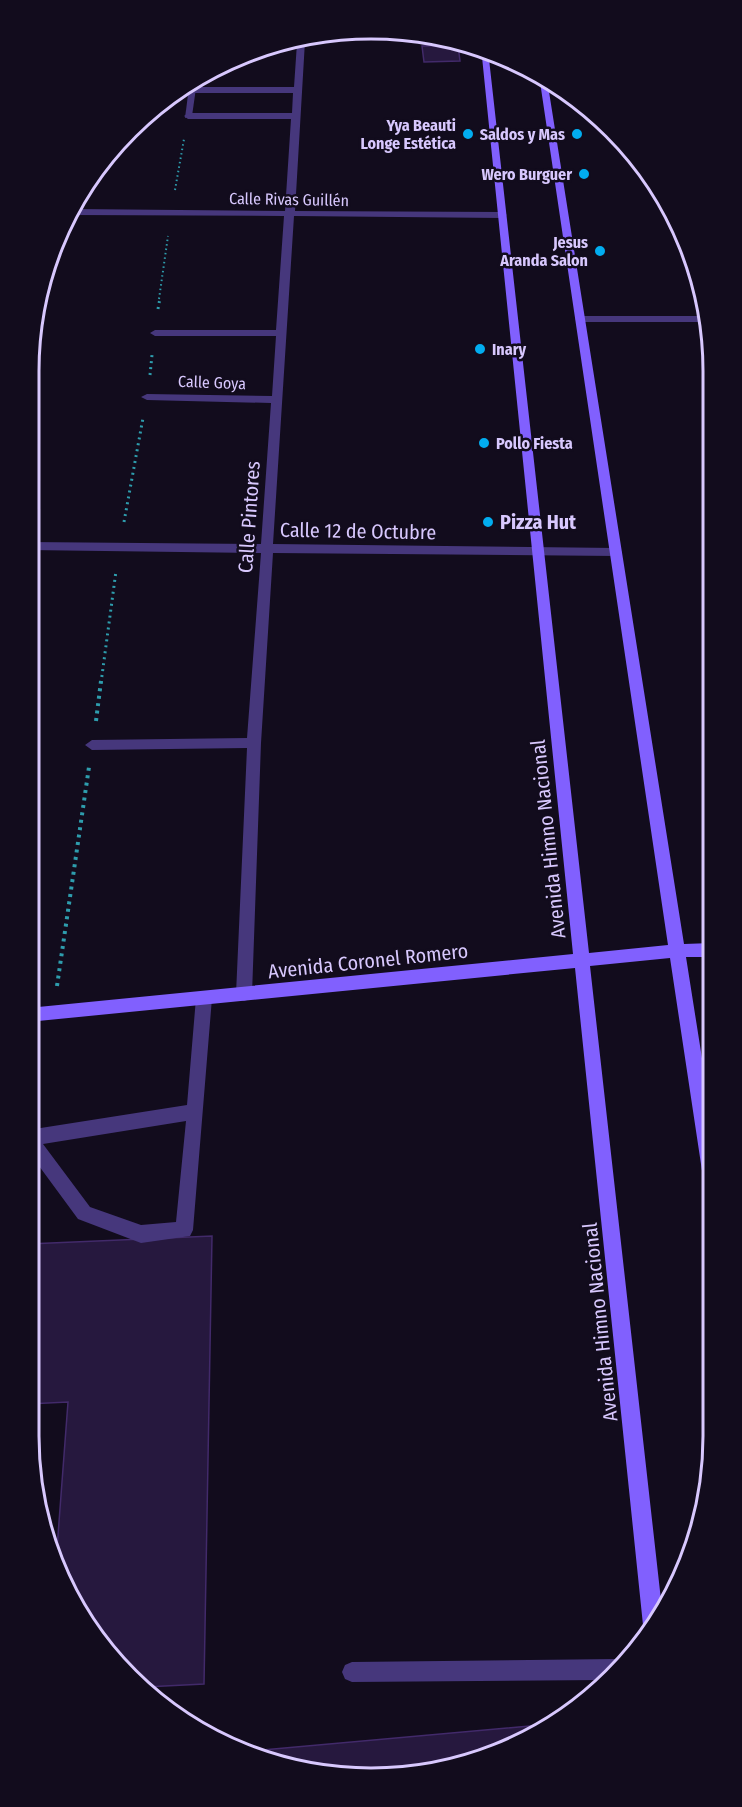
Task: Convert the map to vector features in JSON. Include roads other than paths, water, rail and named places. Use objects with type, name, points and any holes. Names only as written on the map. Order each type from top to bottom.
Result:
[{"type":"main road","name":"Avenida Himno Nacional","points":[[485,60],[652,1613]]},
{"type":"main road","points":[[544,87],[703,1119]]},
{"type":"main road","name":"Avenida Coronel Romero","points":[[39,1015],[703,950]]},
{"type":"street","name":"Calle Pintores","points":[[244,994],[254,743],[301,46]]},
{"type":"street","points":[[199,87],[298,90]]},
{"type":"street","points":[[193,91],[188,116],[296,116]]},
{"type":"street","name":"Calle Rivas Guillén","points":[[79,212],[502,215]]},
{"type":"street","points":[[580,319],[699,319]]},
{"type":"street","points":[[155,333],[280,333]]},
{"type":"street","name":"Calle Goya","points":[[147,397],[276,400]]},
{"type":"street","name":"Calle 12 de Octubre","points":[[39,546],[616,552]]},
{"type":"street","points":[[92,745],[254,743]]},
{"type":"street","points":[[39,1153],[84,1213],[141,1234],[184,1230],[204,998]]},
{"type":"street","points":[[39,1136],[195,1112]]},
{"type":"street","points":[[352,1672],[608,1669]]},
{"type":"place","name":"Yya Beauti Longe Estética","points":[[468,134]]},
{"type":"place","name":"Saldos y Mas","points":[[577,134]]},
{"type":"place","name":"Wero Burguer","points":[[584,174]]},
{"type":"place","name":"Jesus Aranda Salon","points":[[600,251]]},
{"type":"place","name":"Inary","points":[[480,349]]},
{"type":"place","name":"Pollo Fiesta","points":[[484,443]]},
{"type":"place","name":"Pizza Hut","points":[[488,522]]}]
